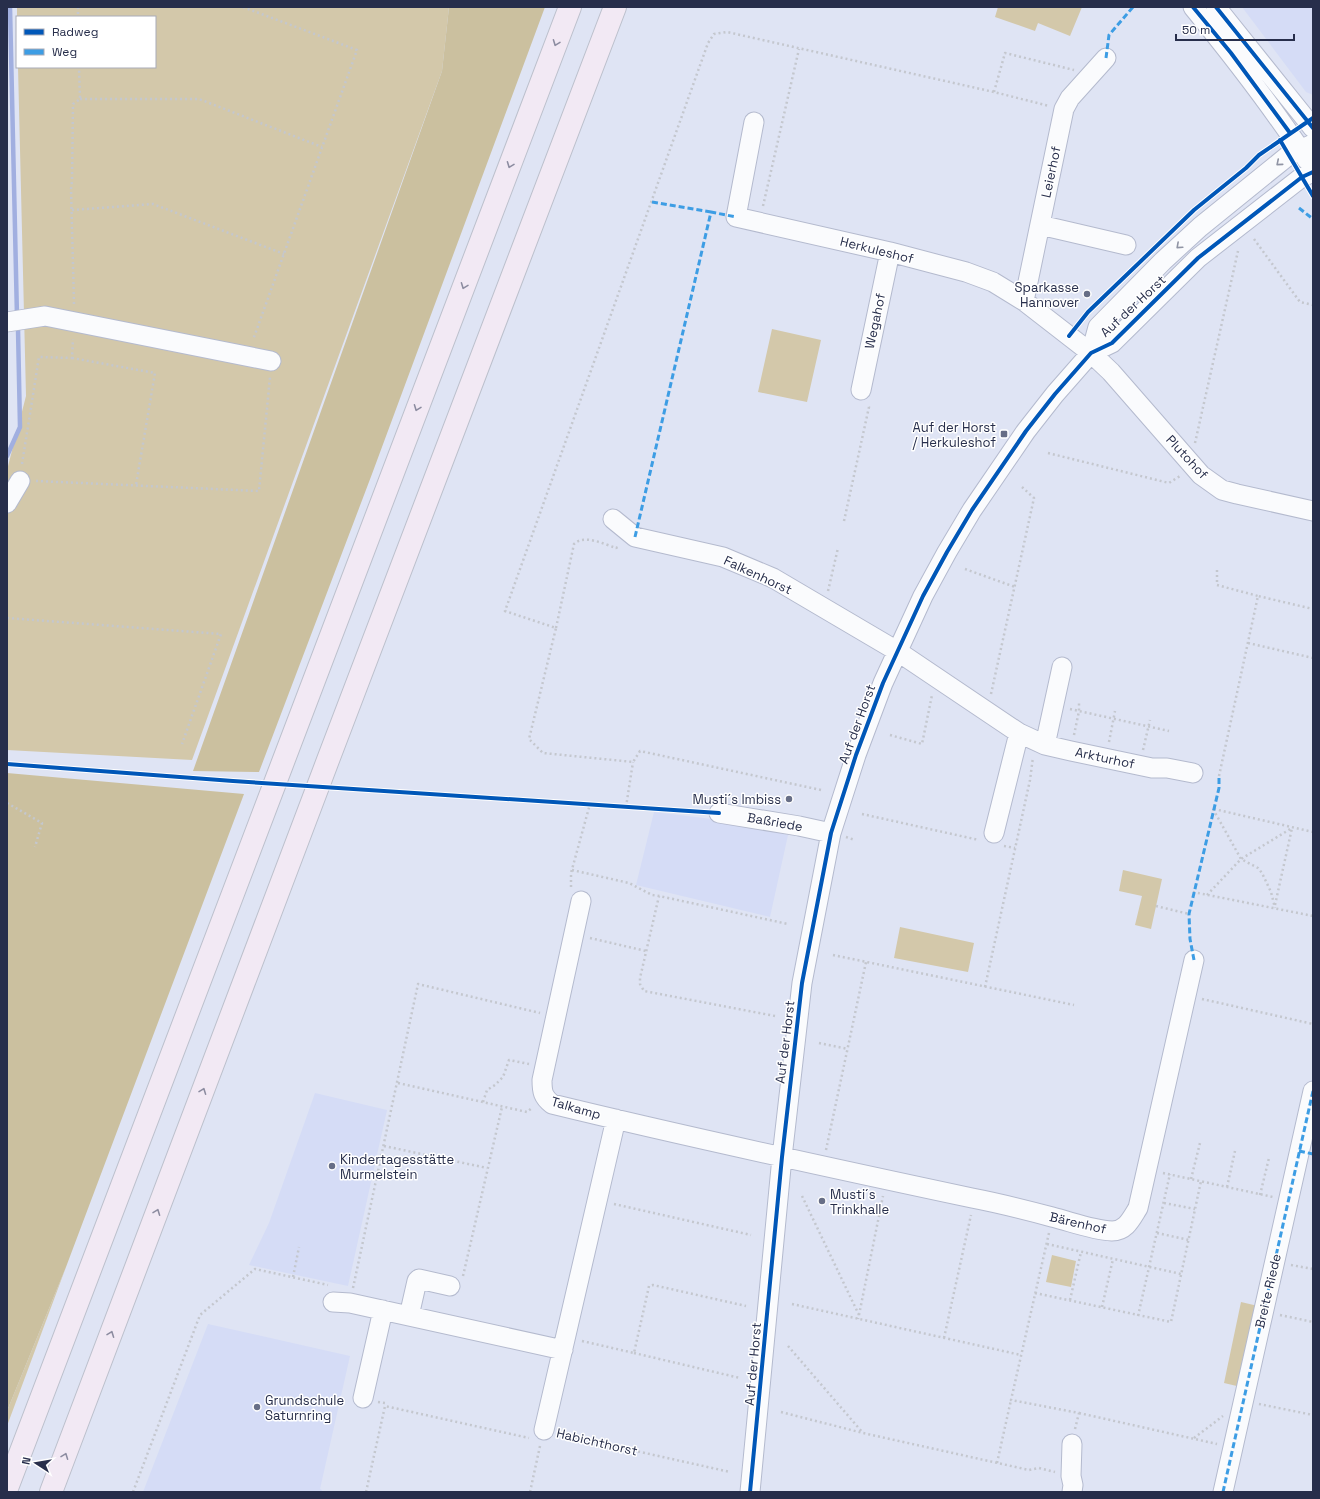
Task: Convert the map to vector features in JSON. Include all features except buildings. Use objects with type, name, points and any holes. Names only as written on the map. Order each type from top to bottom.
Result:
[{"type":"highway","points":[[7,1488],[570,7]]},
{"type":"highway","points":[[51,1492],[322,775],[615,7]]},
{"type":"street","points":[[1193,7],[1231,53],[1290,133],[1307,147],[1313,171]]},
{"type":"street","points":[[1216,7],[1313,128]]},
{"type":"street","name":"Leierhof","points":[[1024,301],[1064,109],[1070,98],[1106,58]]},
{"type":"street","name":"Herkuleshof","points":[[754,122],[736,217],[890,252],[966,272],[993,282],[1024,301],[1091,353]]},
{"type":"street","name":"Auf der Horst","points":[[1091,353],[1098,328],[1162,261],[1200,227],[1289,155],[1307,147]]},
{"type":"street","name":"Auf der Horst","points":[[750,1492],[782,1157],[802,983],[831,833],[856,755],[897,651],[923,596],[972,510],[1026,431],[1055,394],[1091,353],[1112,343],[1198,258],[1302,177],[1313,171]]},
{"type":"street","points":[[1040,226],[1126,245]]},
{"type":"street","name":"Wegahof","points":[[861,390],[890,252]]},
{"type":"street","points":[[7,322],[45,316],[271,360]]},
{"type":"street","name":"Plutohof","points":[[1091,353],[1111,372],[1201,475],[1222,490],[1313,511]]},
{"type":"street","points":[[7,503],[20,481]]},
{"type":"street","name":"Falkenhorst","points":[[613,519],[635,537],[732,561],[773,578],[897,651]]},
{"type":"street","name":"Arkturhof","points":[[897,651],[987,712],[1033,739],[1070,751],[1139,766],[1167,768],[1193,773]]},
{"type":"street","points":[[994,833],[1033,739],[1057,665],[1054,706],[1033,739]]},
{"type":"street","name":"Baßriede","points":[[719,813],[799,826],[831,833]]},
{"type":"street","name":"Talkamp","points":[[581,901],[545,1067],[542,1090],[544,1098],[552,1104],[782,1157]]},
{"type":"street","name":"Bärenhof","points":[[782,1157],[975,1198],[1089,1227],[1113,1231],[1123,1229],[1138,1208],[1194,960]]},
{"type":"street","name":"Breite Riede","points":[[1223,1492],[1313,1091]]},
{"type":"street","name":"Habichthorst","points":[[543,1435],[616,1119]]},
{"type":"street","points":[[409,1316],[417,1280],[456,1283]]},
{"type":"street","points":[[336,1292],[350,1303],[409,1316],[565,1344]]},
{"type":"street","points":[[363,1398],[382,1310]]},
{"type":"street","points":[[1071,1484],[1072,1444]]},
{"type":"path","points":[[243,7],[357,50],[248,356]]},
{"type":"path","points":[[556,628],[505,611],[708,43],[714,34],[727,32],[1064,109]]},
{"type":"path","points":[[760,222],[799,49]]},
{"type":"path","points":[[994,92],[1005,53],[1074,70],[1087,79]]},
{"type":"path","points":[[79,68],[80,100]]},
{"type":"path","points":[[72,358],[75,322],[72,210],[73,104],[80,100],[199,99],[322,147]]},
{"type":"path","points":[[72,210],[153,204],[284,254]]},
{"type":"path","points":[[1254,240],[1300,302],[1313,305]]},
{"type":"path","points":[[1048,453],[1169,483],[1192,465],[1238,251]]},
{"type":"path","points":[[136,485],[155,373],[72,358],[39,357],[20,481],[259,491],[271,360]]},
{"type":"path","points":[[844,521],[869,407],[861,390]]},
{"type":"path","points":[[987,712],[1034,498],[1022,487]]},
{"type":"path","points":[[633,762],[544,753],[529,739],[556,628],[574,544],[578,540],[585,539],[616,548],[635,537]]},
{"type":"path","points":[[818,605],[828,593],[838,548]]},
{"type":"path","points":[[965,569],[1015,587]]},
{"type":"path","points":[[1216,570],[1217,585],[1313,609]]},
{"type":"path","points":[[1219,776],[1258,596]]},
{"type":"path","points":[[7,618],[222,634],[182,744]]},
{"type":"path","points":[[1248,643],[1313,658]]},
{"type":"path","points":[[890,735],[922,744],[932,694],[939,680]]},
{"type":"path","points":[[1070,751],[1079,711],[1079,702]]},
{"type":"path","points":[[1054,706],[1169,731]]},
{"type":"path","points":[[1106,758],[1115,710]]},
{"type":"path","points":[[1139,766],[1150,720]]},
{"type":"path","points":[[986,987],[1030,780],[1033,739]]},
{"type":"path","points":[[626,807],[633,762],[640,751],[821,790]]},
{"type":"path","points":[[7,803],[42,823],[35,847]]},
{"type":"path","points":[[581,901],[571,887],[572,870],[590,804]]},
{"type":"path","points":[[1275,908],[1262,873],[1258,868],[1241,859],[1213,809],[1313,832]]},
{"type":"path","points":[[862,814],[992,843],[994,833]]},
{"type":"path","points":[[1208,895],[1241,859],[1292,828]]},
{"type":"path","points":[[1275,908],[1292,828]]},
{"type":"path","points":[[572,870],[629,883],[652,895],[788,924]]},
{"type":"path","points":[[1193,892],[1313,916]]},
{"type":"path","points":[[1156,906],[1189,914]]},
{"type":"path","points":[[574,934],[646,951]]},
{"type":"path","points":[[832,955],[1074,1006]]},
{"type":"path","points":[[822,1166],[866,962]]},
{"type":"path","points":[[133,1492],[200,1315],[255,1269],[293,1277],[336,1292],[353,1290],[418,984],[556,1016]]},
{"type":"path","points":[[1185,996],[1313,1024]]},
{"type":"path","points":[[819,1043],[848,1049]]},
{"type":"path","points":[[483,1102],[487,1090],[503,1077],[509,1060],[545,1067]]},
{"type":"path","points":[[398,1083],[527,1112],[544,1098]]},
{"type":"path","points":[[456,1283],[502,1107]]},
{"type":"path","points":[[1191,1179],[1200,1143]]},
{"type":"path","points":[[384,1146],[487,1168]]},
{"type":"path","points":[[1227,1187],[1235,1151]]},
{"type":"path","points":[[1260,1194],[1269,1158]]},
{"type":"path","points":[[1147,1169],[1288,1200]]},
{"type":"path","points":[[1138,1316],[1170,1174]]},
{"type":"path","points":[[858,1319],[886,1179]]},
{"type":"path","points":[[1036,1293],[1171,1322],[1201,1181]]},
{"type":"path","points":[[802,1196],[859,1315]]},
{"type":"path","points":[[944,1338],[975,1198]]},
{"type":"path","points":[[598,1201],[751,1235]]},
{"type":"path","points":[[1164,1203],[1195,1209]]},
{"type":"path","points":[[997,1463],[1053,1217]]},
{"type":"path","points":[[1157,1233],[1189,1240]]},
{"type":"path","points":[[1047,1244],[1181,1274]]},
{"type":"path","points":[[293,1277],[299,1247]]},
{"type":"path","points":[[1070,1300],[1081,1252]]},
{"type":"path","points":[[1102,1307],[1113,1259]]},
{"type":"path","points":[[1275,1261],[1313,1270]]},
{"type":"path","points":[[634,1353],[649,1286],[653,1285],[746,1306]]},
{"type":"path","points":[[792,1304],[1021,1355]]},
{"type":"path","points":[[1263,1311],[1313,1322]]},
{"type":"path","points":[[565,1344],[634,1353],[740,1378]]},
{"type":"path","points":[[788,1346],[863,1433]]},
{"type":"path","points":[[1011,1400],[1079,1413],[1233,1447]]},
{"type":"path","points":[[366,1492],[385,1406],[543,1435],[530,1492]]},
{"type":"path","points":[[1193,1438],[1227,1413],[1242,1406],[1313,1415]]},
{"type":"path","points":[[781,1412],[863,1433],[1029,1470],[1039,1468],[1071,1484]]},
{"type":"path","points":[[1072,1444],[1079,1413]]},
{"type":"shaded area","points":[[17,7],[449,7],[442,71],[192,760],[7,750],[7,470],[26,396],[18,68],[156,68],[156,16],[17,16]]},
{"type":"shaded area","points":[[449,7],[545,7],[372,474],[259,772],[193,771],[442,71]]},
{"type":"shaded area","points":[[998,7],[1082,7],[1070,36],[1038,23],[1035,31],[995,17]]},
{"type":"shaded area","points":[[1242,7],[1313,7],[1313,95],[1306,92]]},
{"type":"shaded area","points":[[772,329],[821,340],[807,402],[758,392]]},
{"type":"shaded area","points":[[7,773],[244,794],[66,1267],[7,1411]]},
{"type":"shaded area","points":[[654,812],[720,820],[788,835],[770,917],[636,885]]},
{"type":"shaded area","points":[[1123,870],[1162,879],[1151,929],[1135,925],[1142,896],[1119,891]]},
{"type":"shaded area","points":[[900,927],[974,943],[968,972],[894,958]]},
{"type":"shaded area","name":"Kindertagesstätte Murmelstein","points":[[315,1093],[387,1110],[348,1286],[249,1265],[269,1223]]},
{"type":"shaded area","points":[[1052,1255],[1076,1261],[1071,1287],[1046,1282]]},
{"type":"shaded area","points":[[66,1267],[7,1426],[7,1411]]},
{"type":"shaded area","points":[[1241,1302],[1258,1306],[1241,1387],[1224,1383]]},
{"type":"shaded area","name":"Grundschule Saturnring","points":[[208,1324],[350,1356],[320,1489],[322,1490],[321,1492],[143,1492]]},
{"type":"waterway","name":"Baßriede","points":[[10,7],[17,317]]},
{"type":"waterway","name":"Baßriede","points":[[7,456],[20,427],[18,329]]},
{"type":"marked path","points":[[1106,58],[1109,35],[1133,7]]},
{"type":"marked path","points":[[652,202],[711,212]]},
{"type":"marked path","points":[[1299,208],[1313,219]]},
{"type":"marked path","points":[[635,537],[711,212],[736,217]]},
{"type":"marked path","points":[[1194,960],[1190,939],[1189,914],[1219,788],[1219,776]]},
{"type":"marked path","points":[[1223,1492],[1313,1091]]},
{"type":"marked path","points":[[1299,1151],[1313,1154]]},
{"type":"cycle path","points":[[1193,7],[1231,53],[1290,133]]},
{"type":"cycle path","points":[[1216,7],[1313,128]]},
{"type":"cycle path","points":[[1069,336],[1088,312],[1194,210],[1246,168],[1259,155],[1313,118]]},
{"type":"cycle path","points":[[1280,140],[1313,196]]},
{"type":"cycle path","points":[[750,1492],[782,1157],[802,983],[831,833],[856,755],[883,683],[923,596],[947,552],[972,510],[1026,431],[1055,394],[1091,353],[1112,343],[1198,258],[1302,177],[1313,172]]},
{"type":"cycle path","points":[[7,764],[233,781],[719,813]]},
{"type":"place","name":"Sparkasse Hannover","points":[[1087,294]]},
{"type":"place","name":"Auf der Horst / Herkuleshof","points":[[1004,434]]},
{"type":"place","name":"Musti´s Imbiss","points":[[789,799]]},
{"type":"place","name":"Kindertagesstätte Murmelstein","points":[[332,1166]]},
{"type":"place","name":"Musti´s Trinkhalle","points":[[822,1201]]},
{"type":"place","name":"Grundschule Saturnring","points":[[257,1407]]}]
